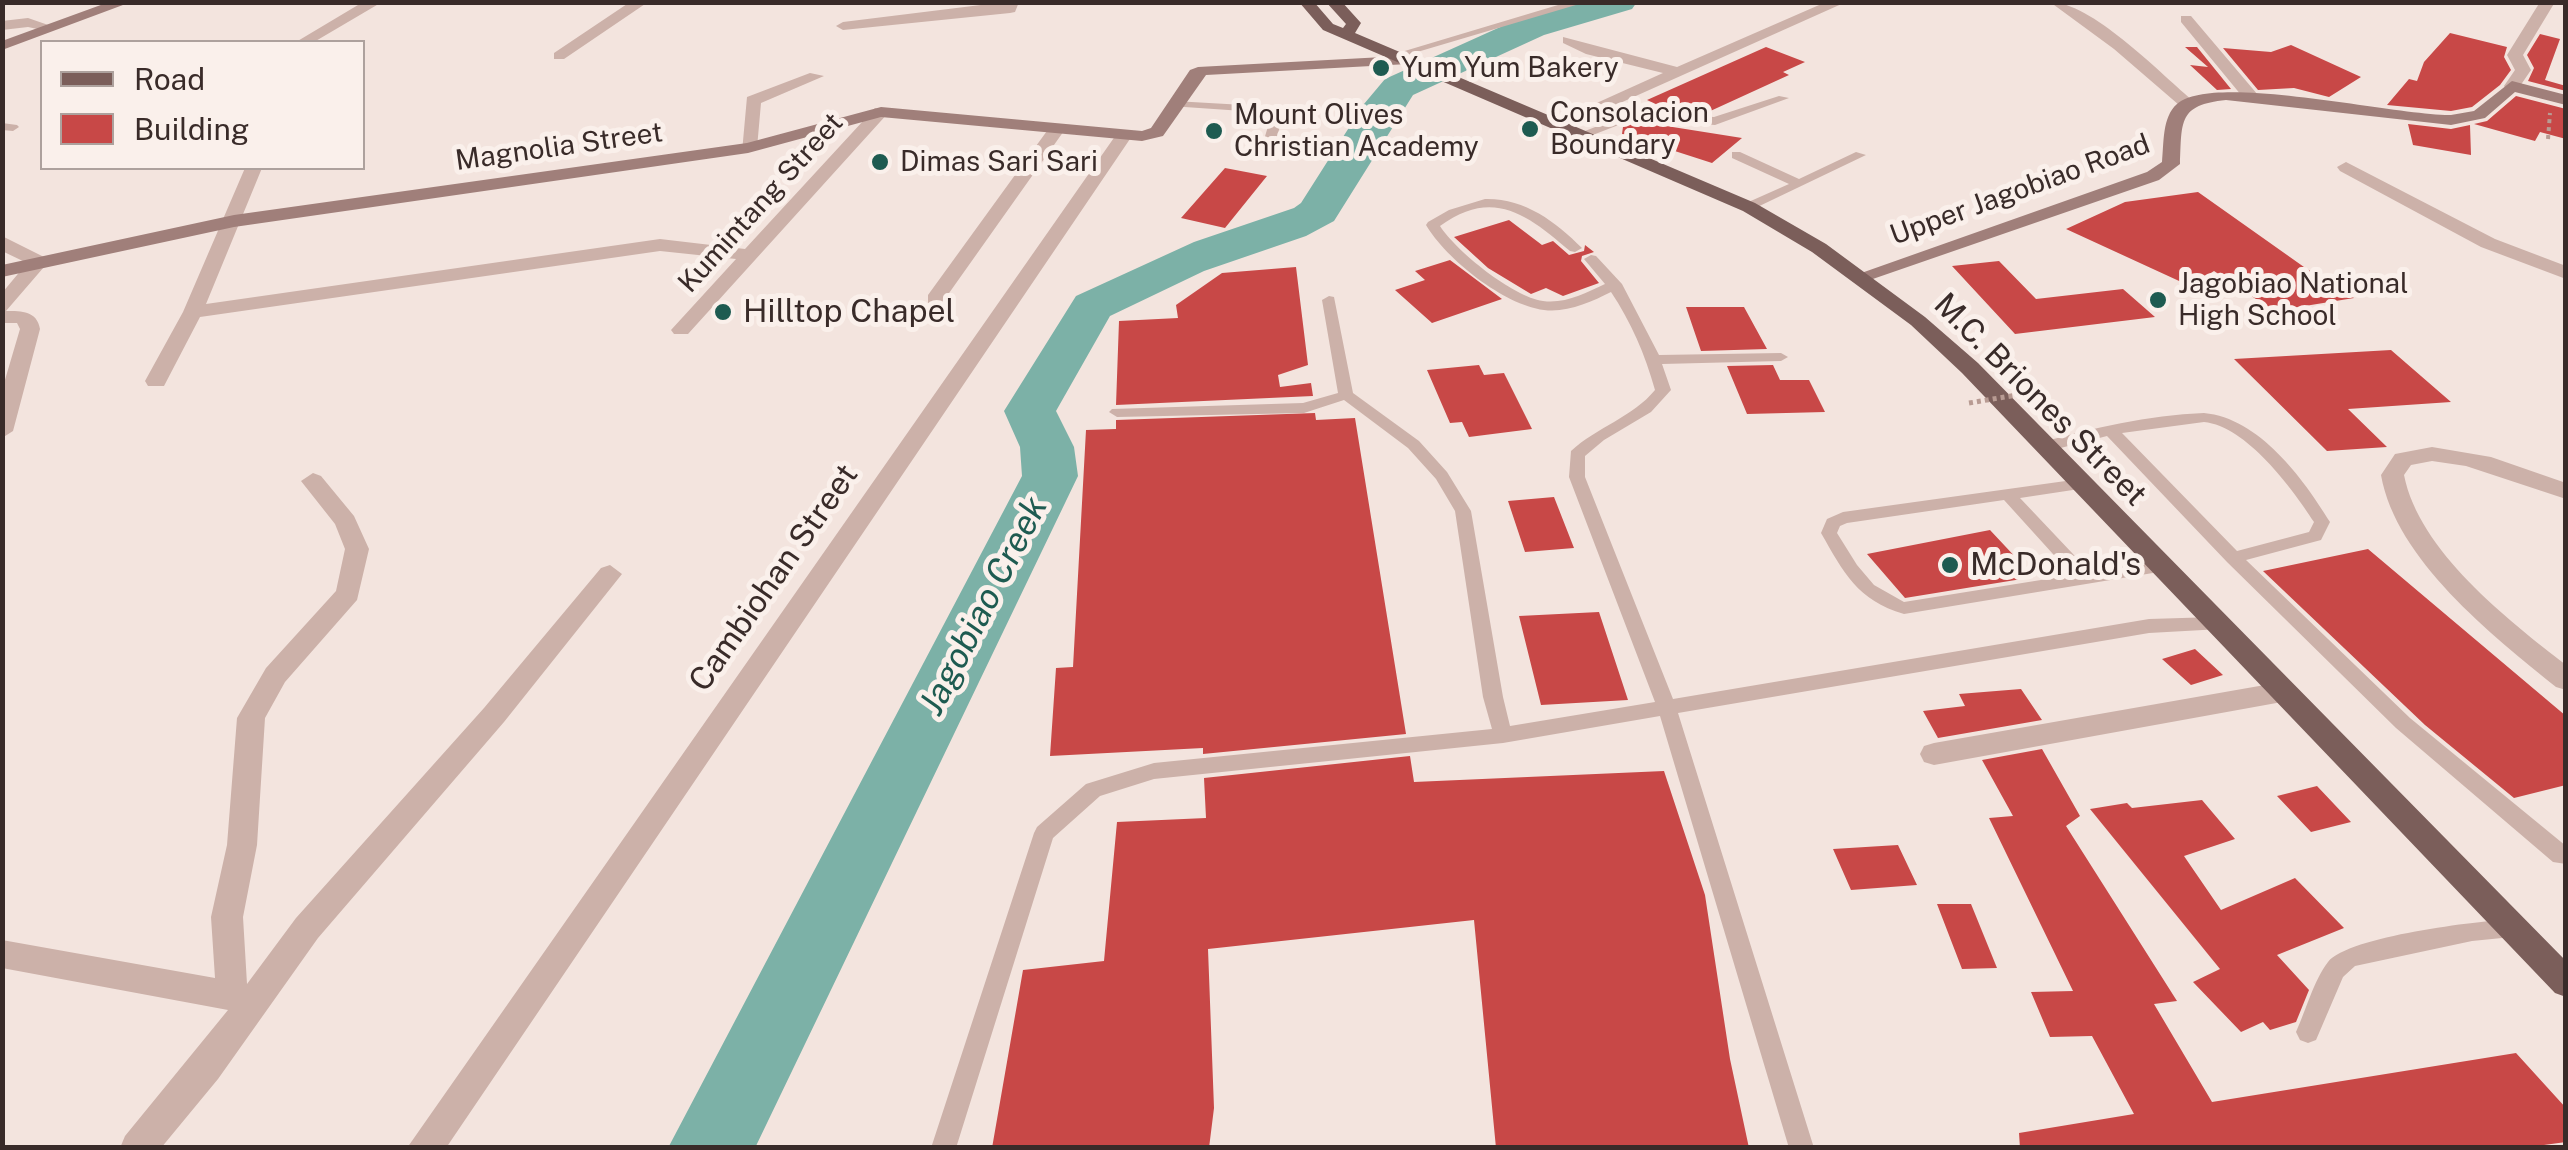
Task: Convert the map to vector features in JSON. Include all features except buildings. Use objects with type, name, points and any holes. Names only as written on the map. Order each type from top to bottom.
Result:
[{"type":"main road","name":"M.C. Briones Street","points":[[1306,2],[1328,28],[1348,33],[1440,78],[1749,207],[1860,277],[1970,368],[2566,983]]},
{"type":"main road","points":[[1333,2],[1354,23],[1348,33]]},
{"type":"street","points":[[2,46],[124,2]]},
{"type":"street","points":[[308,40],[375,2]]},
{"type":"street","points":[[559,56],[642,2]]},
{"type":"street","points":[[843,26],[1010,9],[1012,2]]},
{"type":"street","points":[[1556,125],[1839,2]]},
{"type":"street","points":[[2057,2],[2119,46],[2185,102],[2211,96],[2252,98],[2437,120],[2468,120],[2492,109],[2523,70],[2515,56],[2519,45],[2548,2]]},
{"type":"street","points":[[2186,18],[2252,98]]},
{"type":"street","points":[[2,26],[28,22],[48,27]]},
{"type":"street","points":[[1568,40],[1590,52],[1680,72]]},
{"type":"street","points":[[1124,136],[1157,132],[1196,72],[1404,61]]},
{"type":"street","points":[[748,148],[753,100],[816,76]]},
{"type":"street","points":[[2512,86],[2566,100]]},
{"type":"street","name":"Upper Jagobiao Road","points":[[1860,277],[2154,176],[2172,164],[2174,117],[2185,102]]},
{"type":"street","name":"Magnolia Street","points":[[2,271],[234,221],[748,148],[881,112],[1124,136]]},
{"type":"street","name":"Kumintang Street","points":[[681,330],[881,112]]},
{"type":"street","points":[[935,298],[1058,128]]},
{"type":"street","name":"Cambiohan Street","points":[[425,1148],[1124,136]]},
{"type":"street","points":[[2346,167],[2488,243],[2566,273]]},
{"type":"street","points":[[156,381],[193,312],[252,170]]},
{"type":"street","points":[[2,242],[24,257],[40,260],[2,306]]},
{"type":"street","points":[[193,312],[660,245],[751,254]]},
{"type":"street","points":[[2,316],[22,317],[30,322],[2,431]]},
{"type":"street","points":[[2566,491],[2458,458],[2431,454],[2412,456],[2397,465],[2391,478],[2393,498],[2440,561],[2491,618],[2566,680]]},
{"type":"street","points":[[244,998],[227,917],[242,845],[251,718],[275,675],[348,594],[357,549],[346,522],[313,481]]},
{"type":"street","points":[[138,1148],[206,1068],[244,998],[494,714],[610,574]]},
{"type":"street","points":[[1934,754],[2282,692]]},
{"type":"street","points":[[2,954],[244,998]]},
{"type":"lane","points":[[1404,61],[1581,2]]},
{"type":"lane","points":[[1581,135],[1634,115],[1715,121],[1783,98]]},
{"type":"lane","points":[[1174,104],[1279,110],[1269,143]]},
{"type":"lane","points":[[1736,155],[1800,184]]},
{"type":"lane","points":[[1749,207],[1860,156]]},
{"type":"lane","points":[[1615,284],[1577,304],[1537,306],[1519,300],[1442,242],[1433,226],[1444,215],[1488,200],[1525,208],[1615,284],[1656,360],[1663,390],[1654,404],[1594,436],[1577,455],[1577,477],[1666,708],[1802,1148]]},
{"type":"lane","points":[[1329,300],[1346,395]]},
{"type":"lane","points":[[1656,360],[1780,357]]},
{"type":"lane","points":[[1117,412],[1304,408],[1346,395],[1390,421],[1453,490],[1463,511],[1493,697],[1503,734]]},
{"type":"lane","points":[[2045,447],[2198,418],[2233,424],[2308,496],[2322,522],[2315,536],[2233,558]]},
{"type":"lane","points":[[2112,432],[2233,558],[2403,723],[2560,856],[2566,855]]},
{"type":"lane","points":[[2080,484],[1843,518],[1833,522],[1829,533],[1859,583],[1886,604],[1904,608],[2160,567]]},
{"type":"lane","points":[[2010,496],[2086,579]]},
{"type":"lane","points":[[942,1148],[1044,833],[1093,790],[1154,772],[1503,734],[2149,626],[2215,624]]},
{"type":"lane","points":[[2308,1032],[2335,970],[2348,957],[2472,931],[2514,929]]},
{"type":"path","points":[[1969,403],[2035,392]]},
{"type":"waterway","name":"Jagobiao Creek","points":[[710,1148],[1050,476],[1047,447],[1030,411],[1093,306],[1188,261],[1291,226],[1318,212],[1384,104],[1399,87],[1531,27],[1620,2]]},
{"type":"place","name":"Yum Yum Bakery","points":[[1381,68]]},
{"type":"place","name":"Consolacion Boundary","points":[[1530,129]]},
{"type":"place","name":"Mount Olives Christian Academy","points":[[1214,131]]},
{"type":"place","name":"Dimas Sari Sari","points":[[880,162]]},
{"type":"place","name":"Jagobiao National High School","points":[[2158,300]]},
{"type":"place","name":"Hilltop Chapel","points":[[723,312]]},
{"type":"place","name":"McDonald's","points":[[1950,565]]}]
